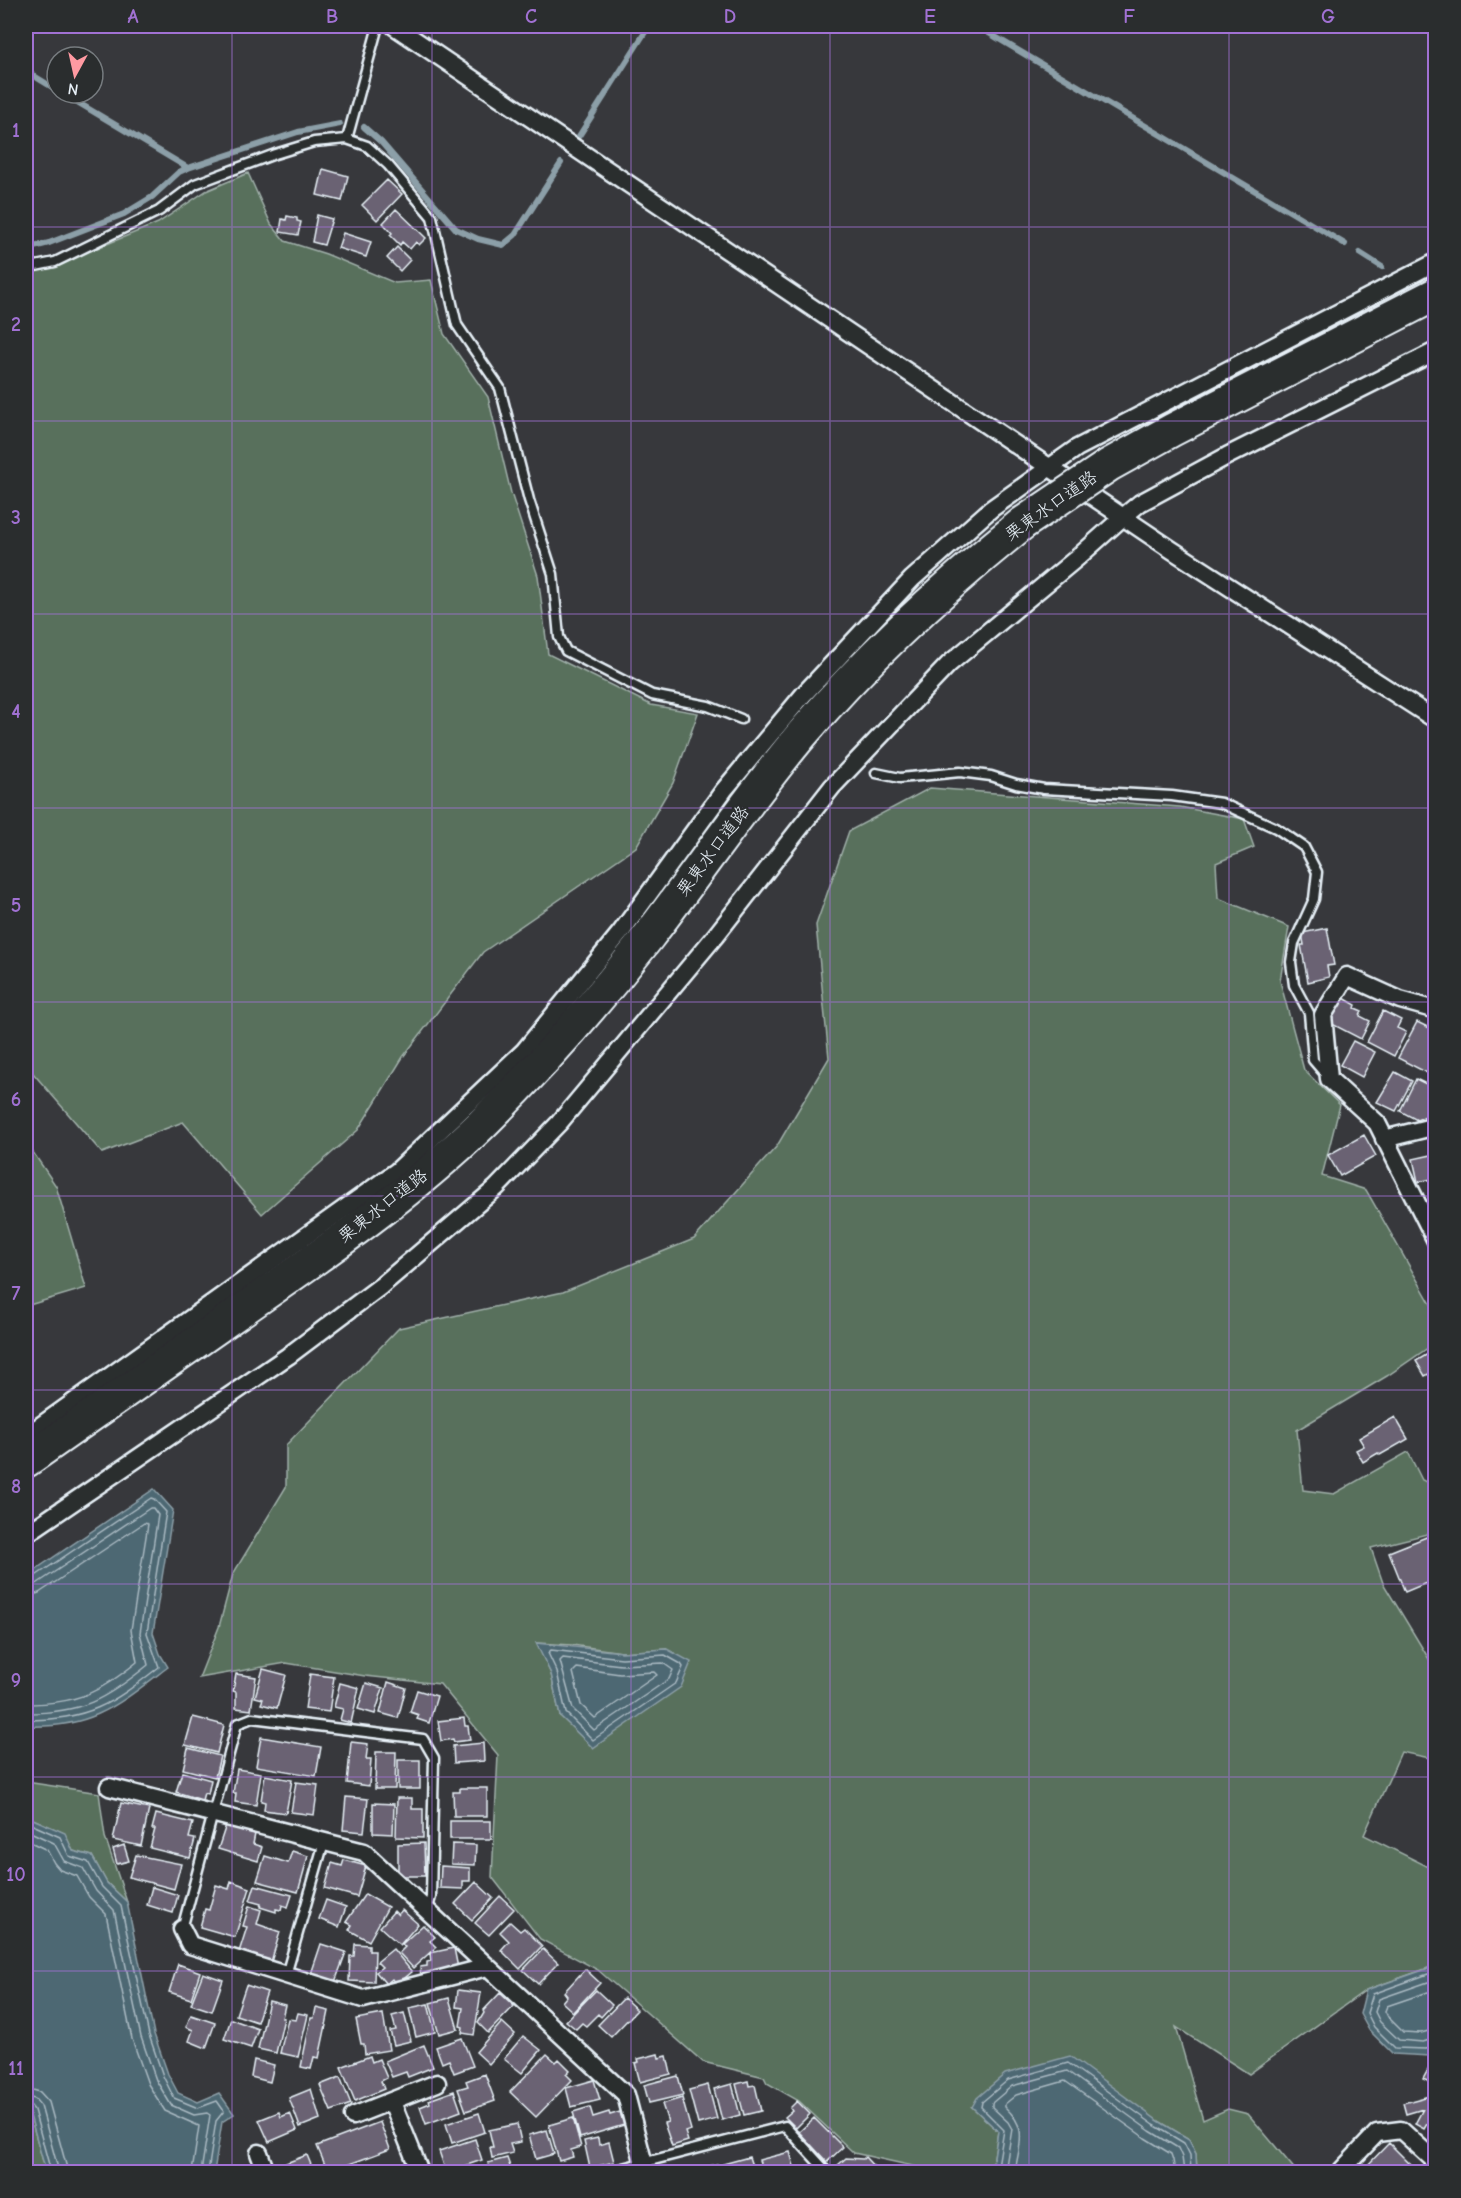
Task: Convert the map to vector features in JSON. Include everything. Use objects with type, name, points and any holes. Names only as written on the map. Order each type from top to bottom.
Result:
[{"type":"highway","name":"栗東水口道路","points":[[26,1461],[331,1248],[397,1199],[481,1125],[554,1049],[645,940],[802,734],[904,626],[954,580],[1023,523],[1109,465],[1436,294]]},
{"type":"street","points":[[394,26],[1123,517],[1436,720]]},
{"type":"street","points":[[26,1436],[405,1163],[524,1050],[621,932],[724,790],[804,694],[912,579],[990,509],[1077,448],[1436,262]]},
{"type":"street","points":[[26,1534],[288,1356],[381,1286],[496,1188],[559,1123],[716,935],[832,787],[949,664],[1123,517],[1140,503],[1227,456],[1436,351]]},
{"type":"street","points":[[1434,1236],[1377,1123],[1329,1079],[1323,1015],[1347,976],[1400,1000],[1436,1010]]},
{"type":"street","points":[[1384,1139],[1436,1126]]},
{"type":"street","points":[[109,1787],[364,1852],[626,2095],[644,2167]]},
{"type":"street","points":[[182,1929],[190,1945],[363,1999],[487,1967]]},
{"type":"street","points":[[353,2116],[437,2083]]},
{"type":"street","points":[[392,2102],[420,2172]]},
{"type":"street","points":[[1340,2172],[1377,2133],[1401,2130],[1433,2154]]},
{"type":"street","points":[[259,2153],[266,2172]]},
{"type":"lane","points":[[347,139],[378,26]]},
{"type":"lane","points":[[26,268],[55,262],[159,211],[195,184],[314,142],[347,139],[367,146],[388,165],[432,217],[457,325],[500,388],[529,500],[553,574],[559,637],[566,651],[652,695],[708,706],[741,719]]},
{"type":"lane","points":[[876,773],[900,778],[960,772],[991,776],[1016,784],[1044,789],[1172,796],[1221,803],[1276,828],[1304,847],[1317,872],[1314,899],[1294,944],[1291,962],[1294,985],[1309,1013],[1313,1060],[1329,1079]]},
{"type":"lane","points":[[182,1929],[237,1724],[252,1718],[423,1739],[434,1758],[431,1897],[427,1911]]},
{"type":"lane","points":[[286,1975],[324,1842]]},
{"type":"lane","points":[[607,2172],[644,2167],[785,2126],[827,2172]]},
{"type":"green space","points":[[248,173],[271,224],[285,241],[326,254],[395,283],[431,280],[444,334],[488,397],[511,493],[538,576],[548,654],[651,705],[698,713],[673,783],[636,847],[483,952],[403,1057],[358,1130],[262,1214],[183,1122],[102,1153],[26,1065],[26,271],[56,265],[158,223],[206,191]]},
{"type":"green space","points":[[930,788],[1180,807],[1244,819],[1254,847],[1216,863],[1218,898],[1289,927],[1280,981],[1304,1070],[1340,1105],[1322,1176],[1366,1190],[1436,1313],[1435,1343],[1387,1376],[1297,1430],[1303,1490],[1334,1494],[1408,1452],[1422,1480],[1435,1486],[1435,1532],[1371,1548],[1383,1583],[1435,1669],[1435,1759],[1401,1752],[1364,1835],[1429,1867],[1435,1876],[1435,1974],[1431,1967],[1366,1990],[1249,2074],[1176,2027],[1203,2120],[1228,2109],[1248,2114],[1297,2172],[1197,2172],[1196,2154],[1189,2139],[1157,2120],[972,2107],[998,2131],[992,2170],[989,2172],[933,2172],[854,2153],[799,2101],[767,2083],[764,2077],[703,2062],[598,1970],[540,1939],[492,1877],[498,1755],[440,1684],[365,1676],[286,1663],[199,1678],[219,1627],[233,1574],[286,1487],[286,1445],[399,1328],[563,1292],[694,1239],[777,1146],[829,1058],[816,925],[849,831]],"holes":[[[537,1643],[622,1652],[667,1649],[560,1716],[551,1674]]]},
{"type":"green space","points":[[26,1142],[56,1186],[86,1288],[26,1306]]},
{"type":"green space","points":[[26,1782],[99,1793],[105,1837],[127,1902],[107,1883],[92,1856],[73,1851],[64,1833],[26,1816]]},
{"type":"green space","points":[[26,2101],[46,2172],[26,2172]]},
{"type":"water","points":[[154,1489],[173,1510],[153,1633],[160,1654],[168,1667],[134,1693],[87,1719],[49,1726],[26,1726],[26,1576]]},
{"type":"water","points":[[536,1643],[622,1652],[667,1649],[691,1662],[681,1687],[593,1748],[560,1716],[551,1674]]},
{"type":"water","points":[[26,1816],[65,1833],[73,1851],[92,1856],[107,1883],[127,1902],[154,2034],[168,2074],[178,2093],[198,2102],[219,2093],[234,2114],[222,2122],[214,2172],[46,2172],[26,2101]]},
{"type":"water","points":[[1432,1967],[1436,1974],[1435,2050],[1430,2056],[1393,2054],[1369,2030],[1360,2014],[1366,1990]]},
{"type":"water","points":[[1070,2056],[1157,2120],[1189,2139],[1196,2154],[1197,2172],[989,2172],[992,2170],[998,2131],[972,2107],[977,2098],[1005,2074]]},
{"type":"building","points":[[323,169],[348,176],[342,201],[317,195]]},
{"type":"building","points":[[387,180],[402,194],[377,220],[362,205]]},
{"type":"building","points":[[396,209],[426,238],[419,245],[416,242],[410,249],[402,242],[400,245],[390,235],[392,233],[383,223]]},
{"type":"building","points":[[317,215],[332,219],[324,245],[312,242]]},
{"type":"building","points":[[287,216],[297,218],[297,221],[301,222],[298,235],[280,232],[282,219],[286,220]]},
{"type":"building","points":[[343,233],[371,242],[366,257],[338,248]]},
{"type":"building","points":[[397,247],[410,260],[400,271],[387,258]]},
{"type":"building","points":[[1327,928],[1334,965],[1327,966],[1329,977],[1308,982],[1301,945],[1304,945],[1302,933]]},
{"type":"building","points":[[1342,997],[1356,1005],[1355,1008],[1362,1011],[1360,1016],[1370,1021],[1361,1039],[1332,1024],[1330,1020]]},
{"type":"building","points":[[1383,1011],[1401,1020],[1397,1028],[1406,1032],[1394,1056],[1367,1042]]},
{"type":"building","points":[[1417,1022],[1436,1031],[1436,1061],[1429,1074],[1398,1058]]},
{"type":"building","points":[[1353,1041],[1375,1052],[1362,1077],[1340,1065]]},
{"type":"building","points":[[1395,1072],[1412,1081],[1396,1111],[1377,1102]]},
{"type":"building","points":[[1416,1079],[1436,1086],[1436,1106],[1432,1113],[1417,1120],[1400,1111]]},
{"type":"building","points":[[1364,1135],[1376,1156],[1340,1176],[1328,1155]]},
{"type":"building","points":[[1436,1154],[1436,1178],[1418,1182],[1413,1159]]},
{"type":"building","points":[[1433,1351],[1436,1355],[1436,1370],[1425,1376],[1416,1361]]},
{"type":"building","points":[[1395,1417],[1408,1439],[1363,1462],[1356,1450],[1364,1446],[1359,1438]]},
{"type":"building","points":[[1429,1536],[1436,1551],[1436,1579],[1405,1592],[1389,1552]]},
{"type":"building","points":[[263,1669],[286,1675],[277,1708],[261,1704],[263,1699],[255,1697]]},
{"type":"building","points":[[236,1674],[256,1677],[251,1710],[236,1708],[236,1692],[233,1691]]},
{"type":"building","points":[[310,1674],[334,1677],[329,1712],[305,1709]]},
{"type":"building","points":[[388,1682],[406,1688],[398,1718],[380,1713]]},
{"type":"building","points":[[340,1683],[359,1688],[351,1723],[340,1720],[343,1709],[334,1707]]},
{"type":"building","points":[[366,1683],[383,1688],[375,1714],[358,1709]]},
{"type":"building","points":[[417,1690],[437,1696],[429,1723],[417,1719],[419,1715],[410,1712]]},
{"type":"building","points":[[193,1717],[224,1725],[217,1753],[185,1745]]},
{"type":"building","points":[[464,1718],[470,1740],[441,1741],[438,1721]]},
{"type":"building","points":[[261,1737],[321,1747],[316,1776],[256,1766]]},
{"type":"building","points":[[351,1742],[368,1744],[366,1759],[371,1759],[369,1786],[347,1783]]},
{"type":"building","points":[[483,1743],[484,1761],[454,1763],[453,1746]]},
{"type":"building","points":[[188,1748],[220,1756],[215,1777],[183,1769]]},
{"type":"building","points":[[376,1752],[396,1752],[395,1789],[375,1789]]},
{"type":"building","points":[[398,1760],[420,1760],[420,1789],[398,1789]]},
{"type":"building","points":[[237,1769],[261,1773],[256,1805],[235,1802],[236,1793],[233,1793]]},
{"type":"building","points":[[182,1772],[211,1780],[208,1794],[204,1793],[202,1800],[176,1792]]},
{"type":"building","points":[[265,1775],[292,1780],[286,1813],[264,1810],[265,1802],[261,1801]]},
{"type":"building","points":[[296,1782],[318,1785],[314,1815],[291,1812]]},
{"type":"building","points":[[460,1788],[487,1788],[487,1816],[454,1816],[453,1792],[460,1792]]},
{"type":"building","points":[[346,1797],[368,1799],[364,1832],[343,1830]]},
{"type":"building","points":[[397,1798],[412,1798],[412,1809],[423,1809],[423,1838],[396,1837]]},
{"type":"building","points":[[121,1803],[149,1809],[141,1846],[113,1840]]},
{"type":"building","points":[[373,1803],[394,1804],[393,1834],[373,1833]]},
{"type":"building","points":[[156,1814],[193,1823],[189,1838],[195,1839],[190,1858],[150,1848]]},
{"type":"building","points":[[450,1821],[491,1821],[491,1839],[450,1839]]},
{"type":"building","points":[[226,1825],[255,1834],[253,1844],[262,1847],[258,1861],[218,1849]]},
{"type":"building","points":[[424,1843],[425,1876],[398,1876],[398,1844]]},
{"type":"building","points":[[452,1844],[476,1845],[475,1865],[451,1864]]},
{"type":"building","points":[[124,1845],[129,1861],[117,1864],[113,1849]]},
{"type":"building","points":[[292,1851],[308,1856],[298,1892],[257,1881],[265,1856],[288,1863]]},
{"type":"building","points":[[136,1855],[181,1864],[174,1889],[129,1877]]},
{"type":"building","points":[[344,1860],[366,1866],[357,1897],[325,1888],[332,1863],[342,1866]]},
{"type":"building","points":[[441,1866],[470,1868],[470,1881],[463,1881],[463,1889],[440,1888]]},
{"type":"building","points":[[231,1881],[250,1888],[235,1937],[200,1927],[205,1909],[209,1910],[216,1885],[229,1889]]},
{"type":"building","points":[[476,1882],[493,1898],[472,1920],[455,1904]]},
{"type":"building","points":[[255,1885],[292,1895],[288,1907],[282,1905],[281,1910],[276,1909],[276,1912],[250,1901]]},
{"type":"building","points":[[152,1887],[178,1895],[173,1913],[147,1905]]},
{"type":"building","points":[[365,1894],[388,1907],[369,1941],[349,1930],[352,1925],[346,1922]]},
{"type":"building","points":[[500,1896],[514,1909],[489,1935],[475,1923]]},
{"type":"building","points":[[326,1900],[346,1907],[339,1927],[319,1919]]},
{"type":"building","points":[[249,1906],[261,1910],[257,1924],[280,1932],[271,1962],[239,1952],[247,1927],[243,1926]]},
{"type":"building","points":[[402,1910],[418,1924],[400,1945],[380,1927],[394,1911],[398,1915]]},
{"type":"building","points":[[510,1922],[520,1931],[524,1928],[542,1946],[520,1969],[501,1950],[509,1941],[500,1932]]},
{"type":"building","points":[[423,1925],[435,1937],[430,1941],[436,1947],[413,1968],[399,1953],[405,1947],[402,1944]]},
{"type":"building","points":[[321,1944],[346,1952],[335,1982],[311,1974]]},
{"type":"building","points":[[355,1944],[369,1945],[369,1951],[375,1951],[374,1982],[349,1981],[350,1956],[354,1956]]},
{"type":"building","points":[[454,1948],[458,1968],[421,1976],[420,1967],[427,1966],[427,1962],[431,1961],[430,1953]]},
{"type":"building","points":[[393,1949],[412,1972],[401,1981],[395,1983],[392,1979],[386,1984],[376,1972],[382,1967],[377,1962]]},
{"type":"building","points":[[543,1949],[558,1963],[538,1984],[523,1970]]},
{"type":"building","points":[[178,1964],[200,1972],[191,1999],[169,1992]]},
{"type":"building","points":[[585,1969],[600,1983],[573,2012],[562,2002],[567,1996],[564,1992]]},
{"type":"building","points":[[203,1973],[223,1980],[212,2011],[191,2004]]},
{"type":"building","points":[[246,1985],[267,1992],[257,2022],[236,2015]]},
{"type":"building","points":[[458,1990],[481,1993],[474,2035],[462,2033],[463,2027],[460,2026],[463,2008],[456,2007]]},
{"type":"building","points":[[596,1990],[612,2005],[601,2017],[598,2014],[586,2026],[582,2023],[576,2029],[566,2021]]},
{"type":"building","points":[[500,1993],[514,2006],[488,2033],[478,2023],[483,2011]]},
{"type":"building","points":[[449,1998],[458,2029],[439,2034],[430,2003]]},
{"type":"building","points":[[624,1998],[637,2010],[611,2037],[598,2025]]},
{"type":"building","points":[[269,2001],[285,2005],[276,2053],[258,2049]]},
{"type":"building","points":[[428,2004],[435,2032],[416,2037],[409,2008]]},
{"type":"building","points":[[316,2008],[329,2011],[319,2058],[314,2057],[311,2069],[301,2067],[311,2018],[314,2018]]},
{"type":"building","points":[[298,2013],[308,2015],[298,2057],[280,2053],[288,2019],[296,2020]]},
{"type":"building","points":[[404,2013],[411,2041],[394,2045],[390,2031],[396,2030],[392,2016]]},
{"type":"building","points":[[383,2014],[389,2050],[365,2054],[356,2019]]},
{"type":"building","points":[[191,2015],[215,2023],[206,2048],[189,2041],[193,2030],[186,2027]]},
{"type":"building","points":[[231,2019],[258,2029],[251,2048],[224,2039]]},
{"type":"building","points":[[502,2022],[515,2034],[489,2064],[476,2052]]},
{"type":"building","points":[[523,2036],[541,2050],[522,2073],[504,2059]]},
{"type":"building","points":[[462,2038],[473,2066],[454,2073],[449,2060],[442,2063],[436,2047]]},
{"type":"building","points":[[424,2045],[433,2067],[408,2077],[406,2072],[392,2077],[385,2061]]},
{"type":"building","points":[[547,2054],[556,2062],[559,2059],[570,2070],[566,2074],[572,2080],[536,2117],[510,2092]]},
{"type":"building","points":[[658,2054],[659,2058],[667,2056],[671,2074],[640,2082],[635,2063],[639,2062],[638,2059]]},
{"type":"building","points":[[370,2056],[372,2062],[379,2059],[387,2078],[381,2081],[384,2089],[355,2101],[341,2067]]},
{"type":"building","points":[[254,2060],[274,2065],[270,2082],[251,2077]]},
{"type":"building","points":[[1436,2066],[1436,2085],[1423,2079],[1429,2068],[1433,2070]]},
{"type":"building","points":[[485,2074],[495,2101],[466,2111],[458,2089],[468,2086],[466,2081]]},
{"type":"building","points":[[678,2076],[683,2095],[649,2103],[644,2085]]},
{"type":"building","points":[[340,2077],[351,2104],[331,2111],[320,2085]]},
{"type":"building","points":[[594,2080],[600,2100],[571,2107],[566,2088]]},
{"type":"building","points":[[748,2081],[749,2086],[755,2085],[761,2111],[744,2115],[736,2084]]},
{"type":"building","points":[[732,2084],[740,2115],[722,2120],[714,2089]]},
{"type":"building","points":[[708,2085],[717,2119],[698,2124],[689,2090]]},
{"type":"building","points":[[311,2089],[320,2119],[300,2127],[289,2098]]},
{"type":"building","points":[[454,2091],[461,2111],[426,2124],[420,2107],[430,2103],[429,2100]]},
{"type":"building","points":[[1433,2095],[1436,2109],[1424,2129],[1415,2124],[1423,2109],[1406,2114],[1403,2103]]},
{"type":"building","points":[[682,2098],[691,2130],[685,2132],[688,2141],[672,2146],[664,2123],[668,2122],[662,2104]]},
{"type":"building","points":[[797,2101],[810,2114],[796,2128],[785,2117],[792,2111],[790,2108]]},
{"type":"building","points":[[590,2107],[593,2117],[609,2112],[610,2115],[620,2112],[624,2125],[580,2138],[573,2112]]},
{"type":"building","points":[[279,2112],[281,2117],[290,2113],[297,2130],[269,2142],[259,2120]]},
{"type":"building","points":[[479,2113],[485,2132],[452,2143],[446,2124]]},
{"type":"building","points":[[573,2118],[581,2147],[571,2150],[573,2157],[559,2161],[549,2125]]},
{"type":"building","points":[[814,2118],[843,2147],[827,2162],[799,2132]]},
{"type":"building","points":[[380,2122],[390,2149],[328,2172],[317,2146]]},
{"type":"building","points":[[517,2124],[521,2142],[510,2144],[513,2153],[492,2158],[490,2147],[493,2147],[489,2130]]},
{"type":"building","points":[[547,2130],[554,2154],[536,2159],[529,2135]]},
{"type":"building","points":[[598,2138],[599,2145],[609,2142],[614,2162],[590,2168],[584,2141]]},
{"type":"building","points":[[475,2139],[482,2160],[446,2172],[439,2151]]},
{"type":"building","points":[[1389,2143],[1412,2166],[1406,2172],[1362,2171]]},
{"type":"building","points":[[790,2152],[795,2170],[763,2172],[759,2160]]},
{"type":"building","points":[[307,2155],[314,2172],[290,2172],[286,2163]]},
{"type":"building","points":[[749,2157],[754,2172],[725,2172],[723,2164]]},
{"type":"building","points":[[865,2157],[875,2168],[870,2172],[845,2172],[838,2165],[846,2158],[863,2159]]},
{"type":"building","points":[[507,2158],[512,2172],[488,2172],[491,2171],[488,2163]]},
{"type":"building","points":[[717,2164],[719,2172],[691,2171]]},
{"type":"waterway","points":[[579,136],[649,26]]},
{"type":"waterway","points":[[977,26],[1345,244]]},
{"type":"waterway","points":[[26,71],[45,83]]},
{"type":"waterway","points":[[82,105],[188,168]]},
{"type":"waterway","points":[[26,249],[49,243],[124,214],[152,197],[179,172],[188,168],[298,132],[340,124]]},
{"type":"waterway","points":[[364,127],[381,142],[456,229],[478,239],[503,245],[515,235],[561,163]]},
{"type":"waterway","points":[[1360,253],[1382,267]]}]
